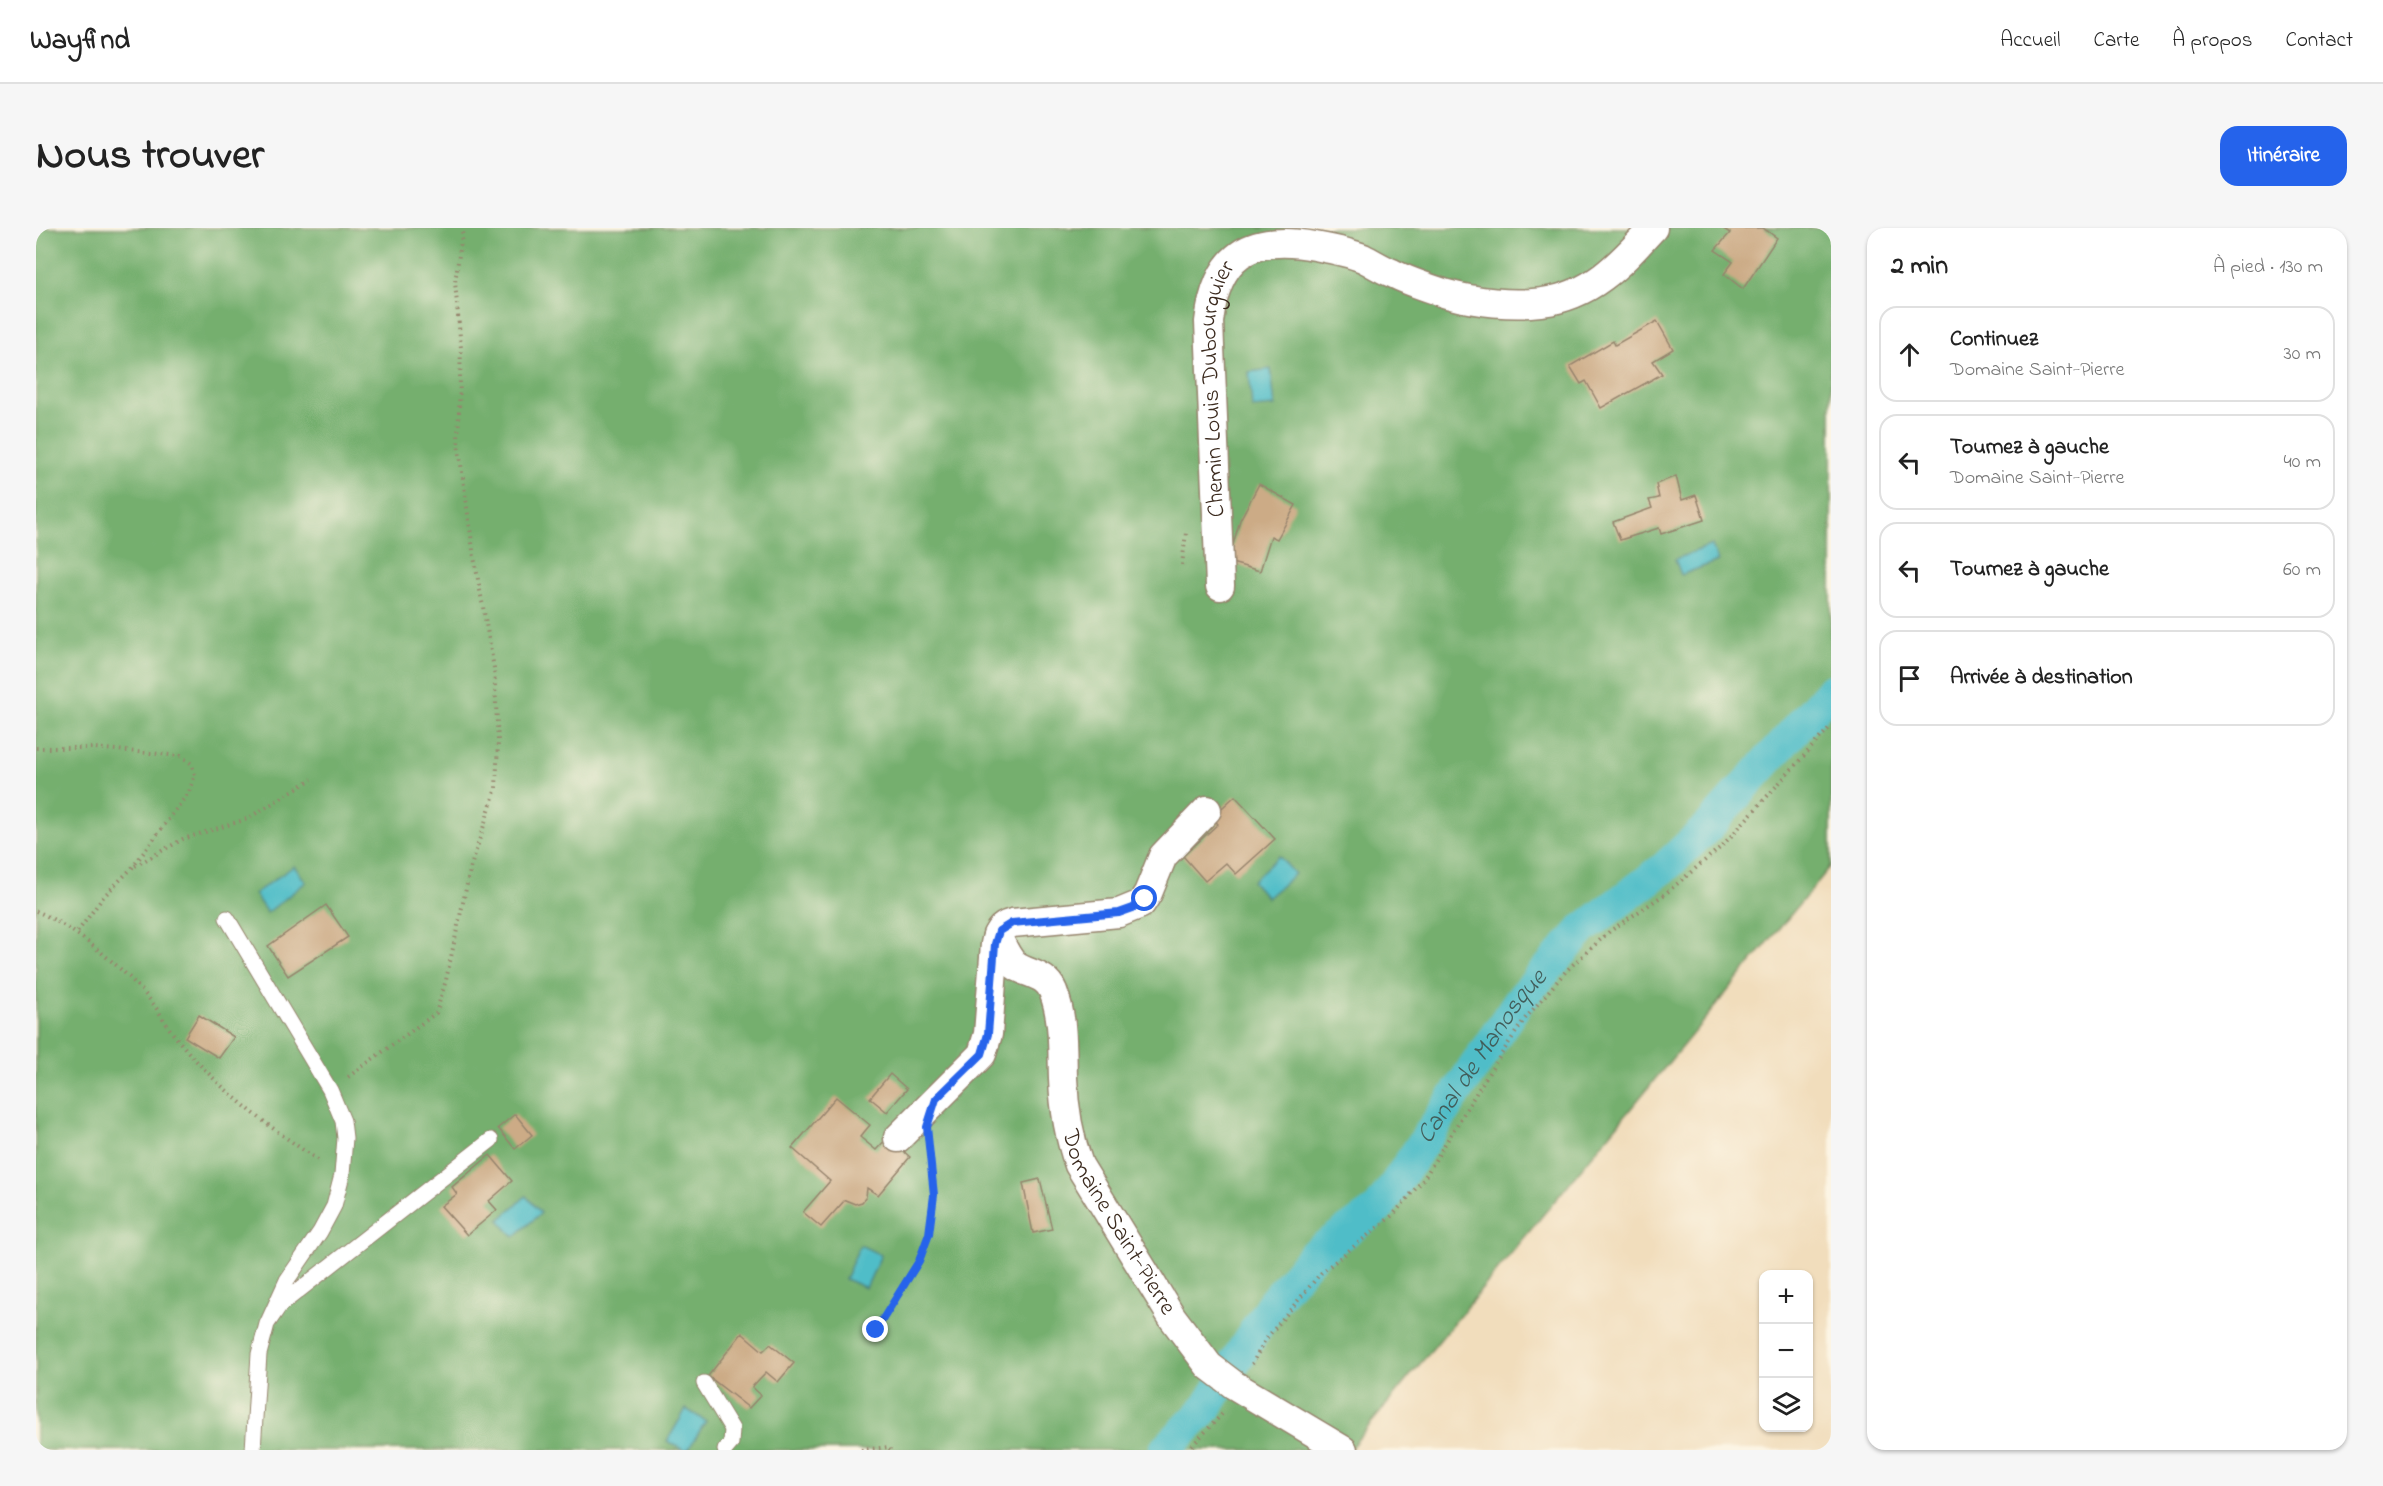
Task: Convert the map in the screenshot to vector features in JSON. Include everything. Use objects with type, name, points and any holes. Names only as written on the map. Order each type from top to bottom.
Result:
[{"type":"street","name":"Chemin Louis Dubourguier","points":[[1220,586],[1209,322],[1211,302],[1216,286],[1223,271],[1236,257],[1265,244],[1298,243],[1353,255],[1393,274],[1450,295],[1510,302],[1541,302],[1563,298],[1586,289],[1620,264],[1653,228]]},
{"type":"street","points":[[898,1138],[982,1054],[985,1048],[997,935],[1003,927],[1012,923],[1119,913],[1141,904],[1163,856],[1207,810]]},
{"type":"street","name":"Domaine Saint-Pierre","points":[[997,935],[1011,961],[1045,979],[1054,995],[1063,1034],[1066,1115],[1079,1165],[1172,1317],[1209,1366],[1237,1386],[1343,1450]]},
{"type":"lane","points":[[227,918],[330,1090],[343,1121],[345,1137],[342,1175],[334,1206],[320,1232],[287,1280],[267,1324],[259,1354],[253,1450]]},
{"type":"lane","points":[[267,1324],[288,1298],[491,1140]]},
{"type":"lane","points":[[704,1383],[732,1429],[731,1443],[725,1450]]},
{"type":"path","points":[[330,1090],[436,1013],[446,980],[471,866],[496,788],[498,741],[494,668],[474,557],[458,443],[461,348],[455,282],[462,228]]},
{"type":"path","points":[[1188,1450],[1230,1404],[1237,1386],[1265,1340],[1302,1294],[1321,1273],[1393,1215],[1423,1180],[1524,1020],[1567,970],[1610,931],[1665,894],[1722,846],[1831,726]]},
{"type":"path","points":[[36,748],[105,749],[181,756],[192,764],[195,775],[189,792],[132,868],[104,896],[75,934]]},
{"type":"path","points":[[132,868],[183,839],[247,819],[312,779]]},
{"type":"path","points":[[36,910],[75,934],[133,981],[152,1002],[178,1041],[227,1089],[290,1142],[342,1175]]},
{"type":"path","points":[[876,1330],[919,1261],[929,1234],[934,1195],[927,1127],[936,1099]]},
{"type":"path","points":[[861,1450],[889,1447],[890,1450]]},
{"type":"green space","points":[[36,228],[1831,228],[1831,866],[1349,1450],[36,1450]]},
{"type":"water","points":[[1271,369],[1275,406],[1252,408],[1249,372]]},
{"type":"water","points":[[1712,545],[1718,561],[1681,575],[1675,559]]},
{"type":"water","points":[[1279,856],[1295,874],[1267,898],[1252,881]]},
{"type":"water","points":[[294,866],[306,882],[267,913],[254,894]]},
{"type":"water","points":[[526,1196],[541,1213],[514,1237],[499,1220]]},
{"type":"water","points":[[860,1245],[881,1255],[866,1288],[845,1279]]},
{"type":"water","points":[[686,1409],[706,1421],[688,1450],[683,1450],[667,1441]]},
{"type":"building","points":[[1722,228],[1763,228],[1777,238],[1743,289],[1724,274],[1733,262],[1715,250],[1730,233]]},
{"type":"building","points":[[1657,321],[1673,349],[1653,361],[1662,374],[1601,408],[1586,381],[1581,384],[1570,366],[1613,341],[1615,345]]},
{"type":"building","points":[[1676,476],[1682,500],[1696,495],[1704,520],[1661,534],[1659,528],[1620,540],[1613,522],[1652,508],[1649,500],[1659,498],[1656,484]]},
{"type":"building","points":[[1259,484],[1296,505],[1277,539],[1271,536],[1260,571],[1228,562],[1240,520]]},
{"type":"building","points":[[1235,796],[1275,839],[1236,874],[1226,863],[1205,881],[1183,856],[1218,824],[1212,817]]},
{"type":"building","points":[[326,905],[348,937],[288,976],[268,946]]},
{"type":"building","points":[[199,1015],[234,1037],[219,1058],[185,1037]]},
{"type":"building","points":[[890,1074],[907,1089],[887,1112],[870,1098]]},
{"type":"building","points":[[836,1097],[870,1125],[860,1137],[876,1150],[888,1137],[910,1157],[878,1195],[867,1188],[866,1197],[862,1202],[855,1204],[845,1200],[821,1227],[803,1212],[830,1181],[792,1148]]},
{"type":"building","points":[[515,1114],[532,1135],[515,1149],[498,1128]]},
{"type":"building","points":[[490,1155],[512,1181],[489,1201],[497,1210],[467,1235],[441,1206],[457,1194],[452,1187]]},
{"type":"building","points":[[1040,1179],[1052,1229],[1033,1233],[1023,1183]]},
{"type":"building","points":[[742,1333],[763,1351],[770,1344],[794,1363],[778,1382],[766,1372],[752,1387],[761,1395],[749,1408],[708,1376]]},
{"type":"waterway","name":"Canal de Manosque","points":[[1165,1450],[1207,1407],[1272,1303],[1315,1253],[1379,1208],[1518,1002],[1583,929],[1664,868],[1709,826],[1831,690]]},
{"type":"route","points":[[876,1330],[919,1261],[929,1234],[934,1195],[927,1127],[936,1099],[982,1054],[985,1048],[995,944],[999,931],[1012,923],[1119,913],[1141,904],[1145,899]]}]
